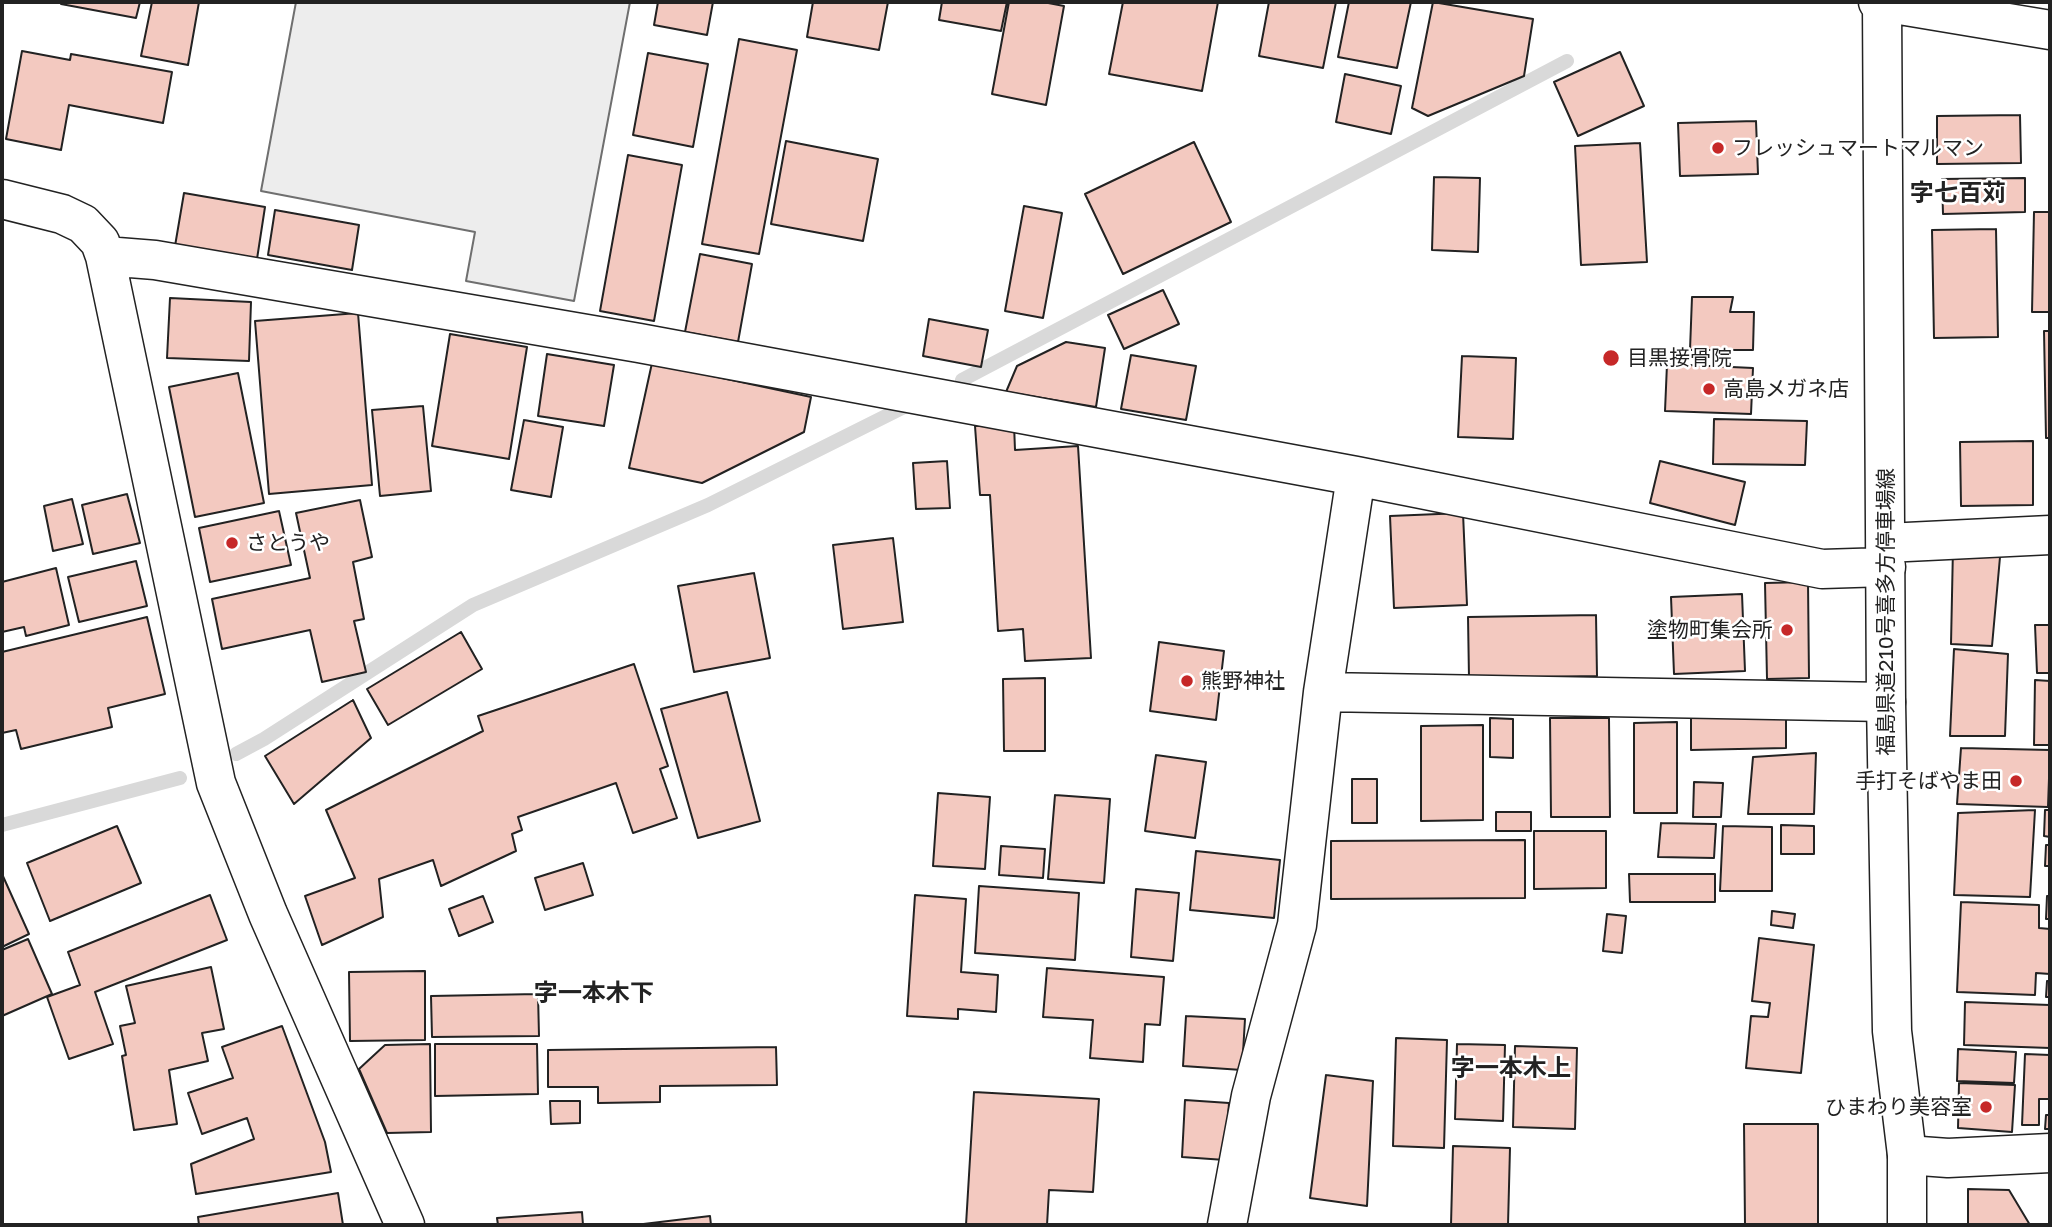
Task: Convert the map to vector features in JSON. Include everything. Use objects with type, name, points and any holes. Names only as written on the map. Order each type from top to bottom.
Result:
[{"type":"street","points":[[1880,2],[2050,30]]},
{"type":"street","name":"福島県道210号喜多方停車場線","points":[[1880,2],[1886,702],[1892,1031],[1906,1155],[1907,1225]]},
{"type":"street","points":[[2,199],[62,214],[83,224],[102,249],[216,783],[268,914],[405,1225]]},
{"type":"street","points":[[102,249],[612,339],[1356,476],[1822,569],[1886,555],[2050,535]]},
{"type":"street","points":[[1227,1225],[1251,1096],[1297,925],[1323,692],[1356,476]]},
{"type":"street","points":[[1323,692],[1886,702]]},
{"type":"street","points":[[1906,1155],[1948,1158],[2050,1153]]},
{"type":"shaded area","points":[[296,2],[630,2],[574,301],[466,281],[475,232],[261,191]]},
{"type":"building","points":[[140,2],[136,18],[61,4]]},
{"type":"building","points":[[152,2],[199,2],[188,65],[141,56]]},
{"type":"building","points":[[658,2],[713,2],[707,35],[654,25]]},
{"type":"building","points":[[813,2],[888,2],[879,50],[807,37]]},
{"type":"building","points":[[942,2],[1007,2],[1001,31],[939,20]]},
{"type":"building","points":[[1009,2],[1043,2],[1064,6],[1046,105],[992,94]]},
{"type":"building","points":[[1123,2],[1218,2],[1202,91],[1109,74]]},
{"type":"building","points":[[1269,2],[1336,2],[1323,68],[1259,56]]},
{"type":"building","points":[[1349,2],[1411,2],[1397,68],[1338,57]]},
{"type":"building","points":[[1433,2],[1533,19],[1524,76],[1428,116],[1412,108]]},
{"type":"building","points":[[739,39],[797,50],[759,254],[702,244]]},
{"type":"building","points":[[22,51],[70,60],[71,54],[172,72],[163,123],[69,105],[61,150],[6,139]]},
{"type":"building","points":[[1620,52],[1644,106],[1578,136],[1554,82]]},
{"type":"building","points":[[648,53],[708,64],[693,147],[633,135]]},
{"type":"building","points":[[1345,74],[1401,86],[1391,134],[1336,122]]},
{"type":"building","points":[[2020,115],[2021,163],[1937,164],[1937,116]]},
{"type":"building","name":"フレッシュマートマルマン","points":[[1756,121],[1758,174],[1680,176],[1678,123]]},
{"type":"building","points":[[786,141],[878,159],[863,241],[771,224]]},
{"type":"building","points":[[1194,142],[1231,222],[1123,274],[1085,194]]},
{"type":"building","points":[[1640,143],[1647,262],[1581,265],[1575,146]]},
{"type":"building","points":[[628,155],[682,165],[654,321],[600,311]]},
{"type":"building","points":[[1434,177],[1480,178],[1478,252],[1432,250]]},
{"type":"building","points":[[2025,178],[2025,212],[1943,214],[1942,179]]},
{"type":"building","points":[[184,193],[265,207],[257,259],[175,246]]},
{"type":"building","points":[[1024,206],[1062,213],[1043,318],[1005,311]]},
{"type":"building","points":[[275,210],[359,225],[352,270],[268,255]]},
{"type":"building","points":[[2034,212],[2050,212],[2050,312],[2032,312]]},
{"type":"building","points":[[1996,229],[1998,337],[1934,338],[1932,230]]},
{"type":"building","points":[[700,254],[752,264],[738,342],[685,332]]},
{"type":"building","points":[[1163,290],[1179,324],[1124,349],[1108,315]]},
{"type":"building","points":[[1692,297],[1733,297],[1730,312],[1754,312],[1753,350],[1690,350]]},
{"type":"building","points":[[170,298],[251,302],[249,361],[167,358]]},
{"type":"building","points":[[358,313],[372,485],[269,494],[255,321]]},
{"type":"building","points":[[929,319],[988,330],[981,367],[923,356]]},
{"type":"building","points":[[2044,331],[2050,331],[2050,438],[2046,438]]},
{"type":"building","points":[[450,334],[527,347],[509,459],[432,446]]},
{"type":"building","points":[[1066,342],[1105,348],[1096,407],[1006,392],[1017,366]]},
{"type":"building","points":[[547,354],[614,365],[604,426],[538,416]]},
{"type":"building","points":[[1131,355],[1196,366],[1186,420],[1121,409]]},
{"type":"building","points":[[1462,356],[1516,358],[1513,439],[1458,437]]},
{"type":"building","points":[[652,363],[811,397],[804,432],[702,483],[629,468]]},
{"type":"building","name":"高島メガネ店","points":[[1667,364],[1753,368],[1751,414],[1665,411]]},
{"type":"building","points":[[238,373],[264,503],[195,517],[169,387]]},
{"type":"building","points":[[423,406],[431,491],[380,496],[372,410]]},
{"type":"building","points":[[1714,419],[1807,421],[1805,465],[1713,464]]},
{"type":"building","points":[[524,420],[563,427],[551,497],[511,490]]},
{"type":"building","points":[[1014,424],[1015,450],[1078,446],[1091,658],[1025,661],[1023,629],[998,631],[990,495],[980,495],[975,426]]},
{"type":"building","points":[[2033,441],[2033,505],[1961,506],[1960,442]]},
{"type":"building","points":[[947,461],[950,508],[916,509],[913,463]]},
{"type":"building","points":[[1660,461],[1745,482],[1735,525],[1650,503]]},
{"type":"building","points":[[127,494],[140,543],[93,554],[82,505]]},
{"type":"building","points":[[72,499],[83,544],[53,551],[44,506]]},
{"type":"building","points":[[360,500],[372,557],[353,562],[364,619],[354,621],[366,672],[322,682],[310,630],[222,649],[212,599],[310,578],[296,513]]},
{"type":"building","points":[[279,511],[291,565],[210,582],[199,528]]},
{"type":"building","points":[[1463,513],[1467,605],[1394,608],[1390,516]]},
{"type":"building","points":[[893,538],[903,622],[843,629],[833,545]]},
{"type":"building","points":[[2001,546],[1992,646],[1951,644],[1953,547]]},
{"type":"building","points":[[136,561],[147,606],[79,622],[68,577]]},
{"type":"building","points":[[56,568],[69,625],[26,636],[24,627],[2,632],[2,582]]},
{"type":"building","points":[[754,573],[770,658],[694,672],[678,586]]},
{"type":"building","name":"塗物町集会所","points":[[1808,582],[1809,678],[1767,679],[1765,583]]},
{"type":"building","points":[[1742,594],[1745,671],[1674,674],[1671,597]]},
{"type":"building","points":[[1596,615],[1597,676],[1469,678],[1468,617]]},
{"type":"building","points":[[147,617],[165,694],[108,708],[112,727],[21,749],[16,730],[2,733],[2,652]]},
{"type":"building","points":[[2035,625],[2050,625],[2050,673],[2037,673]]},
{"type":"building","points":[[461,632],[482,669],[388,725],[367,689]]},
{"type":"building","name":"熊野神社","points":[[1159,642],[1224,651],[1216,720],[1150,711]]},
{"type":"building","points":[[1954,649],[2008,654],[2005,736],[1950,736]]},
{"type":"building","points":[[634,664],[668,766],[660,769],[677,818],[633,833],[616,783],[518,817],[522,830],[512,834],[516,851],[441,886],[433,860],[379,879],[383,917],[322,945],[305,896],[355,878],[326,810],[483,731],[478,716]]},
{"type":"building","points":[[1045,678],[1045,751],[1004,751],[1003,679]]},
{"type":"building","points":[[2035,680],[2050,681],[2050,745],[2034,745]]},
{"type":"building","points":[[727,692],[760,821],[698,838],[661,709]]},
{"type":"building","points":[[353,700],[371,738],[294,804],[265,756]]},
{"type":"building","points":[[1691,714],[1786,714],[1786,748],[1691,750]]},
{"type":"building","points":[[1490,718],[1513,719],[1513,758],[1490,757]]},
{"type":"building","points":[[1550,718],[1609,718],[1610,817],[1551,817]]},
{"type":"building","points":[[1677,722],[1677,813],[1634,813],[1634,723]]},
{"type":"building","points":[[1483,725],[1483,820],[1421,821],[1421,726]]},
{"type":"building","points":[[1961,748],[2050,750],[2048,807],[1957,804]]},
{"type":"building","points":[[1816,753],[1814,814],[1748,814],[1753,757]]},
{"type":"building","points":[[1156,755],[1206,762],[1195,838],[1145,831]]},
{"type":"building","points":[[1352,779],[1377,779],[1377,823],[1352,823]]},
{"type":"building","points":[[1694,782],[1723,783],[1721,817],[1693,817]]},
{"type":"building","points":[[938,793],[990,797],[985,869],[933,866]]},
{"type":"building","points":[[1055,795],[1110,799],[1104,883],[1048,879]]},
{"type":"building","points":[[2035,810],[2030,897],[1954,895],[1958,813]]},
{"type":"building","points":[[2045,810],[2050,810],[2050,837],[2044,836]]},
{"type":"building","points":[[1496,812],[1531,812],[1531,831],[1496,831]]},
{"type":"building","points":[[1661,823],[1716,824],[1714,858],[1658,857]]},
{"type":"building","points":[[1781,825],[1814,826],[1814,854],[1781,854]]},
{"type":"building","points":[[117,826],[141,883],[50,921],[27,863]]},
{"type":"building","points":[[1723,826],[1772,827],[1772,891],[1720,891]]},
{"type":"building","points":[[1534,831],[1606,831],[1606,888],[1534,889]]},
{"type":"building","points":[[1525,840],[1525,898],[1331,899],[1331,841]]},
{"type":"building","points":[[2046,845],[2050,845],[2050,866],[2045,866]]},
{"type":"building","points":[[1001,846],[1045,849],[1043,878],[999,875]]},
{"type":"building","points":[[1196,851],[1280,860],[1274,918],[1190,910]]},
{"type":"building","points":[[583,863],[593,895],[545,910],[535,878]]},
{"type":"building","points":[[2,874],[29,934],[2,947]]},
{"type":"building","points":[[1629,874],[1715,874],[1715,902],[1630,902]]},
{"type":"building","points":[[979,886],[1079,893],[1075,960],[975,953]]},
{"type":"building","points":[[1136,889],[1179,893],[1173,961],[1131,957]]},
{"type":"building","points":[[210,895],[227,940],[95,992],[113,1044],[69,1059],[47,997],[80,985],[68,952]]},
{"type":"building","points":[[915,895],[966,899],[961,972],[998,975],[996,1012],[958,1009],[958,1019],[907,1016]]},
{"type":"building","points":[[483,896],[493,922],[459,936],[449,909]]},
{"type":"building","points":[[2047,896],[2050,896],[2050,919],[2046,919]]},
{"type":"building","points":[[1961,902],[2039,905],[2039,928],[2050,929],[2050,974],[2036,973],[2035,995],[1957,992]]},
{"type":"building","points":[[1772,911],[1795,914],[1793,928],[1771,925]]},
{"type":"building","points":[[1607,914],[1626,916],[1622,953],[1603,951]]},
{"type":"building","points":[[1759,938],[1814,945],[1801,1073],[1746,1068],[1751,1016],[1768,1017],[1770,1003],[1752,1001]]},
{"type":"building","points":[[28,939],[52,994],[2,1016],[2,950]]},
{"type":"building","points":[[211,967],[224,1029],[202,1033],[208,1061],[169,1070],[177,1124],[134,1130],[120,1026],[135,1023],[126,986]]},
{"type":"building","points":[[1047,968],[1164,977],[1160,1025],[1145,1024],[1143,1062],[1090,1058],[1093,1020],[1043,1017]]},
{"type":"building","points":[[425,971],[425,1040],[350,1041],[349,972]]},
{"type":"building","points":[[2047,981],[2050,981],[2050,997],[2046,997]]},
{"type":"building","points":[[538,994],[539,1036],[432,1037],[431,996]]},
{"type":"building","points":[[1965,1002],[2050,1005],[2050,1048],[1964,1045]]},
{"type":"building","points":[[1186,1016],[1245,1019],[1242,1070],[1183,1066]]},
{"type":"building","points":[[282,1026],[325,1142],[331,1172],[196,1194],[191,1164],[254,1139],[247,1118],[202,1134],[188,1093],[233,1078],[222,1047]]},
{"type":"building","points":[[1396,1038],[1447,1040],[1444,1148],[1393,1146]]},
{"type":"building","points":[[430,1044],[431,1132],[387,1133],[359,1069],[385,1045]]},
{"type":"building","points":[[435,1044],[537,1044],[538,1094],[435,1096]]},
{"type":"building","points":[[1457,1044],[1505,1045],[1503,1121],[1455,1119]]},
{"type":"building","points":[[1515,1046],[1577,1048],[1575,1129],[1513,1127]]},
{"type":"building","points":[[776,1047],[777,1085],[660,1086],[660,1102],[598,1103],[598,1087],[548,1087],[548,1050]]},
{"type":"building","points":[[1958,1049],[2016,1052],[2014,1083],[1957,1081]]},
{"type":"building","points":[[2025,1054],[2050,1055],[2050,1099],[2039,1099],[2039,1125],[2022,1125]]},
{"type":"building","points":[[1326,1075],[1373,1081],[1367,1206],[1310,1198]]},
{"type":"building","name":"ひまわり美容室","points":[[1959,1083],[2015,1085],[2012,1132],[1958,1128]]},
{"type":"building","points":[[974,1092],[1099,1099],[1093,1192],[1049,1190],[1047,1225],[966,1225]]},
{"type":"building","points":[[1185,1100],[1229,1103],[1225,1160],[1182,1157]]},
{"type":"building","points":[[550,1101],[580,1101],[580,1123],[551,1124]]},
{"type":"building","points":[[2046,1115],[2050,1115],[2050,1129],[2045,1129]]},
{"type":"building","points":[[1744,1124],[1818,1124],[1818,1225],[1745,1225]]},
{"type":"building","points":[[1453,1146],[1510,1148],[1508,1225],[1451,1225]]},
{"type":"building","points":[[1968,1189],[2009,1190],[2030,1225],[1968,1225]]},
{"type":"building","points":[[338,1193],[343,1225],[199,1225],[198,1217]]},
{"type":"building","points":[[582,1212],[583,1225],[498,1225],[497,1218]]},
{"type":"building","points":[[710,1216],[711,1225],[635,1225]]},
{"type":"waterway","points":[[962,380],[1567,61]]},
{"type":"waterway","points":[[236,754],[264,739],[473,605],[708,505],[910,404]]},
{"type":"waterway","points":[[2,825],[180,778]]},
{"type":"place","name":"フレッシュマートマルマン","points":[[1718,148]]},
{"type":"place","name":"目黒接骨院","points":[[1611,358]]},
{"type":"place","name":"高島メガネ店","points":[[1709,389]]},
{"type":"place","name":"さとうや","points":[[232,543]]},
{"type":"place","name":"塗物町集会所","points":[[1787,630]]},
{"type":"place","name":"熊野神社","points":[[1187,681]]},
{"type":"place","name":"手打そばやま田","points":[[2016,781]]},
{"type":"place","name":"ひまわり美容室","points":[[1986,1107]]},
{"type":"district","name":"字七百苅","points":[[1958,193]]},
{"type":"district","name":"字一本木下","points":[[594,993]]},
{"type":"district","name":"字一本木上","points":[[1511,1068]]}]
